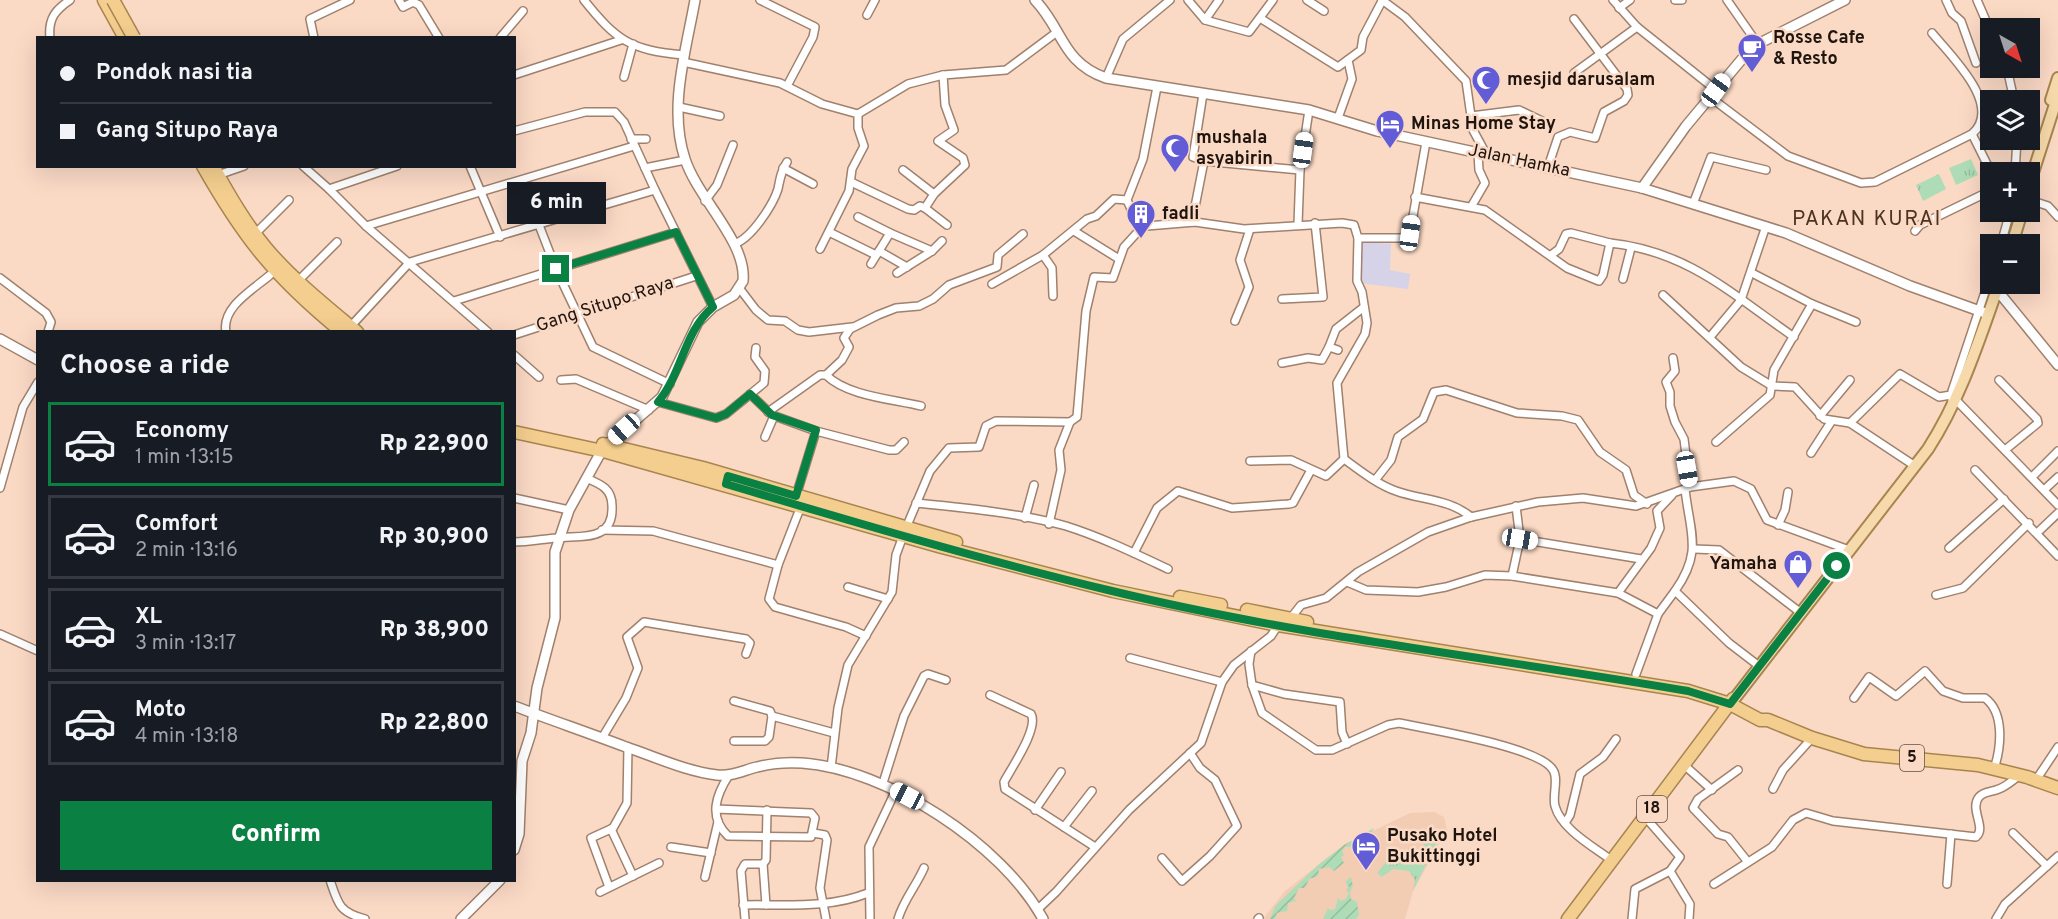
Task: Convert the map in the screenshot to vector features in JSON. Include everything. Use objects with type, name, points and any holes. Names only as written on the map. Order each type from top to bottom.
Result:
[{"type":"highway","points":[[104,0],[129,34]]},
{"type":"highway","points":[[111,0],[129,34]]},
{"type":"highway","points":[[119,0],[129,34]]},
{"type":"highway","points":[[198,168],[237,232],[270,274],[331,330]]},
{"type":"highway","points":[[207,168],[259,248],[295,285],[350,330]]},
{"type":"highway","points":[[216,171],[255,234],[298,281],[350,330]]},
{"type":"highway","points":[[516,426],[529,433]]},
{"type":"highway","points":[[516,432],[604,448],[727,480],[900,531]]},
{"type":"highway","name":"5","points":[[900,531],[1113,591],[1180,601],[1278,625],[1375,637],[1581,671],[1732,701]]},
{"type":"highway","name":"5","points":[[1197,605],[1290,619],[1375,637]]},
{"type":"highway","name":"5","points":[[1581,671],[1636,674],[1691,684],[1732,701],[1761,720],[1768,720],[1812,738],[1864,754],[1957,762],[2020,775],[2058,788]]},
{"type":"highway","name":"18","points":[[1568,919],[1732,701]]},
{"type":"main road","points":[[2034,162],[2058,78]]},
{"type":"main road","points":[[2037,153],[2043,144],[2058,95]]},
{"type":"main road","points":[[1732,701],[1943,427],[1983,312],[1994,294]]},
{"type":"street","points":[[50,36],[50,19],[70,0]]},
{"type":"street","points":[[314,36],[310,19],[350,0]]},
{"type":"street","points":[[399,0],[403,7],[412,3],[419,5],[438,36]]},
{"type":"street","points":[[584,0],[608,30],[621,40],[684,59],[774,81],[822,104],[858,114],[908,84],[943,75],[1006,70],[1057,32]]},
{"type":"street","points":[[516,844],[519,834],[522,761],[555,618],[554,562],[558,537],[586,477],[604,448],[658,402],[670,384],[698,322],[713,307],[740,289],[744,272],[735,244],[705,201],[685,160],[679,132],[678,107],[695,0]]},
{"type":"street","points":[[760,0],[815,27],[813,37],[787,86]]},
{"type":"street","points":[[867,15],[875,0]]},
{"type":"street","name":"Jalan Hamka","points":[[1035,0],[1046,12],[1080,65],[1106,78],[1309,110],[1377,131],[1642,188],[1766,226],[1910,286],[1983,312]]},
{"type":"street","points":[[1106,78],[1123,39],[1170,0]]},
{"type":"street","points":[[1188,0],[1205,20],[1249,32],[1273,0]]},
{"type":"street","points":[[1205,20],[1219,0]]},
{"type":"street","points":[[1307,0],[1324,11]]},
{"type":"street","points":[[1260,18],[1336,67],[1341,67],[1361,50],[1363,37],[1382,0],[1391,3],[1466,81],[1474,136],[1482,153],[1479,170],[1485,183],[1471,207]]},
{"type":"street","points":[[1613,0],[1637,27],[1783,154],[1861,183],[1875,182],[1972,134],[1980,127],[1983,118],[1978,96],[1967,75],[1932,33]]},
{"type":"street","points":[[1618,8],[1630,0]]},
{"type":"street","points":[[1675,0],[1682,0]]},
{"type":"street","points":[[1727,0],[1757,43]]},
{"type":"street","points":[[1642,188],[1731,69],[1757,43],[1845,0]]},
{"type":"street","points":[[1946,0],[1952,13],[1961,21],[1976,63]]},
{"type":"street","points":[[1977,0],[1985,18]]},
{"type":"street","points":[[502,36],[523,11]]},
{"type":"street","points":[[1548,167],[1558,136],[1572,132],[1595,138],[1604,112],[1627,98],[1627,89],[1574,19]]},
{"type":"street","points":[[1574,73],[1637,27]]},
{"type":"street","points":[[516,74],[621,40]]},
{"type":"street","points":[[624,77],[633,44]]},
{"type":"street","points":[[1338,118],[1352,80],[1348,60]]},
{"type":"street","points":[[925,208],[934,194],[965,165],[963,158],[938,141],[954,129],[945,97],[943,75]]},
{"type":"street","points":[[1157,87],[1143,159],[1127,200],[1134,216],[1144,225],[1158,227],[1192,222],[1250,229],[1298,224],[1350,223],[1356,227],[1357,281],[1362,292],[1367,323],[1365,334],[1337,386],[1344,459]]},
{"type":"street","points":[[1203,94],[1193,157],[1204,161],[1300,170]]},
{"type":"street","points":[[678,107],[720,116]]},
{"type":"street","points":[[1298,224],[1300,170],[1309,110]]},
{"type":"street","points":[[1471,116],[1519,110],[1544,122]]},
{"type":"street","name":"Gang Situpo Raya","points":[[516,130],[585,112],[609,111],[619,114],[713,307]]},
{"type":"street","points":[[820,249],[851,182],[852,169],[864,146],[858,128],[858,114]]},
{"type":"street","points":[[1972,134],[1986,162]]},
{"type":"street","points":[[366,226],[646,139]]},
{"type":"street","points":[[1358,238],[1392,240],[1408,236],[1426,142]]},
{"type":"street","points":[[705,201],[717,185],[733,145]]},
{"type":"street","points":[[1693,204],[1711,157],[1766,170]]},
{"type":"street","points":[[645,168],[685,160]]},
{"type":"street","points":[[1192,222],[1204,161]]},
{"type":"street","points":[[735,244],[745,240],[756,227],[777,191],[785,165],[813,184]]},
{"type":"street","points":[[216,171],[233,168]]},
{"type":"street","points":[[305,168],[366,226],[410,262],[485,330]]},
{"type":"street","points":[[329,189],[391,168]]},
{"type":"street","points":[[471,168],[500,237]]},
{"type":"street","points":[[903,170],[934,194]]},
{"type":"street","points":[[851,182],[908,209],[914,210],[920,206],[925,208],[947,225]]},
{"type":"street","points":[[350,330],[410,262],[655,190]]},
{"type":"street","points":[[1915,231],[1920,225],[1980,195]]},
{"type":"street","points":[[1415,197],[1471,207],[1492,214],[1567,268],[1599,281],[1603,275],[1610,243]]},
{"type":"street","points":[[992,284],[1043,255],[1114,199],[1127,200]]},
{"type":"street","points":[[255,234],[289,200]]},
{"type":"street","points":[[2040,203],[2048,206],[2058,217]]},
{"type":"street","points":[[858,217],[932,251]]},
{"type":"street","points":[[1282,299],[1323,297],[1315,223]]},
{"type":"street","points":[[539,225],[556,269],[590,342],[598,351],[670,384]]},
{"type":"street","points":[[1049,524],[1061,470],[1059,450],[1070,422],[1078,414],[1086,311],[1093,281],[1097,275],[1112,279],[1128,240],[1144,225]]},
{"type":"street","points":[[1710,337],[1741,300],[1766,226]]},
{"type":"street","points":[[1235,321],[1250,287],[1239,260],[1250,229]]},
{"type":"street","points":[[1074,231],[1119,259]]},
{"type":"street","points":[[454,301],[676,232]]},
{"type":"street","points":[[829,232],[907,267]]},
{"type":"street","points":[[871,264],[890,233]]},
{"type":"street","points":[[1551,255],[1559,249],[1566,234],[1571,233],[1668,256],[1715,279],[1794,337]]},
{"type":"street","points":[[740,289],[756,310],[768,320],[785,321],[798,330],[809,332],[853,327],[890,309],[914,307],[929,301],[949,285],[997,267],[998,255],[1023,234]]},
{"type":"street","points":[[897,273],[932,251],[942,241]]},
{"type":"street","points":[[298,281],[337,242]]},
{"type":"street","points":[[1623,279],[1631,248]]},
{"type":"street","points":[[1043,255],[1053,270],[1053,296]]},
{"type":"street","points":[[1752,273],[1812,304],[1856,322]]},
{"type":"street","points":[[226,330],[224,322],[231,308],[270,274]]},
{"type":"street","name":"Gang Situpo Raya","points":[[516,333],[696,276]]},
{"type":"street","points":[[0,278],[46,313],[51,322],[49,330]]},
{"type":"street","points":[[1983,312],[1987,294]]},
{"type":"street","points":[[2003,294],[2058,365]]},
{"type":"street","points":[[1663,295],[1737,363],[1772,386],[1791,386],[1801,391],[1820,416],[1831,422],[1850,423],[1915,466]]},
{"type":"street","points":[[1716,442],[1770,395],[1774,370],[1812,304]]},
{"type":"street","points":[[1282,363],[1308,358],[1322,360],[1336,329],[1364,307]]},
{"type":"street","points":[[826,375],[848,350],[849,345],[844,338],[853,327]]},
{"type":"street","points":[[0,339],[36,357]]},
{"type":"street","points":[[1329,347],[1338,350]]},
{"type":"street","points":[[658,402],[716,418],[726,414],[764,383],[766,378],[763,368],[755,357],[756,348]]},
{"type":"street","points":[[516,357],[539,377]]},
{"type":"street","points":[[1636,674],[1658,614],[1690,568],[1694,549],[1684,439],[1675,422],[1666,382],[1675,371],[1672,358]]},
{"type":"street","points":[[1850,423],[1900,374],[1939,397],[1953,400],[2058,505]]},
{"type":"street","points":[[765,437],[771,414],[820,375],[826,375],[832,381],[858,391],[921,406]]},
{"type":"street","points":[[561,380],[576,379],[649,410]]},
{"type":"street","points":[[1999,380],[2038,423],[2005,450]]},
{"type":"street","points":[[1820,416],[1850,381]]},
{"type":"street","points":[[0,488],[23,407],[36,385]]},
{"type":"street","points":[[1376,479],[1391,460],[1398,437],[1423,419],[1434,392],[1446,390],[1517,413],[1562,416],[1578,420],[1600,452],[1626,470],[1634,495],[1648,504]]},
{"type":"street","points":[[750,394],[771,414],[816,430],[889,450],[896,450],[904,442]]},
{"type":"street","points":[[831,768],[834,733],[848,665],[888,599],[894,582],[900,531],[930,471],[943,452],[949,448],[979,447],[984,429],[991,423],[1070,422]]},
{"type":"street","points":[[1811,453],[1831,422]]},
{"type":"street","points":[[816,430],[799,501],[769,599],[775,607],[846,627],[866,636]]},
{"type":"street","points":[[2032,477],[2058,451]]},
{"type":"street","points":[[1250,461],[1287,459],[1326,476],[1344,459]]},
{"type":"street","points":[[1344,459],[1395,491],[1437,501],[1460,509],[1471,517]]},
{"type":"street","points":[[1134,553],[1157,508],[1178,491],[1232,508],[1289,504],[1293,503],[1311,470]]},
{"type":"street","points":[[1975,470],[2038,532],[2058,556]]},
{"type":"street","points":[[516,542],[558,537],[592,537],[602,530],[611,515],[611,498],[606,487],[586,477]]},
{"type":"street","points":[[2044,490],[2058,477]]},
{"type":"street","points":[[1290,619],[1301,605],[1326,598],[1358,572],[1428,532],[1471,517],[1516,506],[1583,498],[1636,506],[1648,504],[1687,488],[1734,481],[1750,489],[1767,520],[1849,550]]},
{"type":"street","points":[[1024,518],[1034,485]]},
{"type":"street","points":[[1778,525],[1785,510],[1788,492]]},
{"type":"street","points":[[1618,593],[1651,548],[1660,528],[1657,511],[1674,493]]},
{"type":"street","points":[[516,498],[569,510]]},
{"type":"street","points":[[1949,548],[2004,498]]},
{"type":"street","points":[[916,503],[1024,518],[1067,527],[1168,569]]},
{"type":"street","points":[[1512,576],[1520,539],[1516,506]]},
{"type":"street","points":[[2038,532],[2058,513]]},
{"type":"street","points":[[1936,595],[1963,588],[2029,523]]},
{"type":"street","points":[[602,530],[653,531],[778,565]]},
{"type":"street","points":[[1520,539],[1641,559]]},
{"type":"street","points":[[1694,549],[1719,550],[1801,613]]},
{"type":"street","points":[[1347,582],[1361,590],[1418,592],[1438,589],[1485,574],[1512,576],[1618,593],[1658,614]]},
{"type":"street","points":[[848,587],[888,599]]},
{"type":"street","points":[[1675,591],[1729,643],[1759,666]]},
{"type":"street","points":[[602,738],[626,698],[638,668],[627,637],[644,622],[748,639],[746,654]]},
{"type":"street","points":[[1038,909],[1129,810],[1204,738],[1222,682],[1234,665],[1271,636],[1278,625]]},
{"type":"street","points":[[0,634],[36,650]]},
{"type":"street","points":[[1251,651],[1249,664],[1252,686],[1257,704],[1266,718],[1316,750],[1326,751],[1388,725],[1399,723],[1509,747],[1553,770],[1554,804],[1565,823],[1611,860]]},
{"type":"street","points":[[1130,658],[1222,682]]},
{"type":"street","points":[[1854,698],[1869,677],[1896,696],[1925,670],[1943,691],[1964,698],[1985,698],[1994,707],[2000,743],[1994,769]]},
{"type":"street","points":[[882,783],[904,716],[924,676],[928,674],[946,680]]},
{"type":"street","points":[[1252,686],[1284,694],[1340,702],[1342,732],[1347,744]]},
{"type":"street","points":[[990,695],[1031,714],[1034,719],[1032,729],[1004,786],[1007,792],[1095,847]]},
{"type":"street","points":[[734,701],[770,711],[772,716],[769,737],[765,741],[734,741]]},
{"type":"street","points":[[516,707],[692,770],[729,776],[776,763],[831,768],[882,783],[985,850],[1006,869],[1038,909],[1043,919]]},
{"type":"street","points":[[772,716],[834,733]]},
{"type":"street","points":[[1773,789],[1783,770],[1812,738]]},
{"type":"street","points":[[1565,823],[1570,815],[1580,774],[1603,757],[1616,739]]},
{"type":"street","points":[[609,887],[591,841],[593,837],[611,830],[628,799],[628,747]]},
{"type":"street","points":[[2036,780],[2058,747]]},
{"type":"street","points":[[1162,858],[1182,881],[1210,856],[1237,826],[1215,780],[1200,768],[1190,753]]},
{"type":"street","points":[[1683,764],[1712,790]]},
{"type":"street","points":[[1738,770],[1695,802],[1694,811],[1718,834],[1728,837],[1748,862]]},
{"type":"street","points":[[1035,810],[1061,772]]},
{"type":"street","points":[[1714,884],[1776,844],[1793,820],[1806,813],[1833,821],[1979,836],[1976,803],[1978,798],[1985,792],[2003,788],[2020,775]]},
{"type":"street","points":[[705,877],[718,822],[717,794],[729,776]]},
{"type":"street","points":[[870,919],[869,847],[896,790]]},
{"type":"street","points":[[1064,827],[1092,791]]},
{"type":"street","points":[[716,809],[812,813],[814,818],[813,833],[807,839],[732,837],[724,832],[718,822]]},
{"type":"street","points":[[766,905],[763,864],[766,860],[767,810]]},
{"type":"street","points":[[1632,919],[1635,889],[1670,871],[1680,856],[1646,818]]},
{"type":"street","points":[[611,830],[633,876]]},
{"type":"street","points":[[813,833],[825,835],[827,840],[820,888],[826,919]]},
{"type":"street","points":[[2013,833],[2048,866],[2053,868],[2058,866]]},
{"type":"street","points":[[1947,884],[1951,834]]},
{"type":"street","points":[[671,847],[711,853]]},
{"type":"street","points":[[1996,919],[2005,904],[2058,856]]},
{"type":"street","points":[[600,892],[659,863]]},
{"type":"street","points":[[745,919],[742,868],[748,863],[763,864]]},
{"type":"street","points":[[898,919],[904,899],[914,891],[924,868]]},
{"type":"street","points":[[1670,871],[1690,904],[1689,919]]},
{"type":"street","points":[[331,882],[340,908],[364,919]]},
{"type":"street","points":[[461,919],[498,882]]},
{"type":"street","points":[[743,905],[823,904],[846,901],[868,893]]},
{"type":"shaded area","points":[[1363,242],[1391,244],[1390,270],[1410,274],[1408,289],[1359,283]]},
{"type":"shaded area","name":"Pusako Hotel Bukittinggi","points":[[1434,812],[1444,817],[1447,830],[1413,891],[1405,919],[1263,919],[1285,891],[1344,845],[1410,813]]},
{"type":"green space","points":[[1971,159],[1978,175],[1956,185],[1949,168]]},
{"type":"green space","points":[[1939,174],[1946,189],[1923,201],[1916,185]]},
{"type":"green space","points":[[1374,828],[1368,839],[1370,842],[1367,844],[1365,841],[1358,841],[1353,850],[1351,847],[1345,847],[1342,851],[1344,855],[1341,857],[1344,863],[1334,871],[1329,867],[1319,869],[1318,876],[1309,879],[1305,888],[1299,888],[1294,898],[1296,901],[1288,903],[1287,911],[1277,913],[1275,919],[1270,919],[1275,906],[1318,865],[1344,845]]},
{"type":"green space","points":[[1428,839],[1436,844],[1413,891],[1415,880],[1409,871],[1393,869],[1382,877],[1377,873],[1389,858],[1397,863],[1409,848],[1417,853]]},
{"type":"green space","points":[[1351,877],[1353,886],[1350,892],[1351,899],[1357,902],[1359,915],[1356,919],[1323,919],[1328,908],[1335,909],[1338,898],[1341,901],[1346,899],[1349,893],[1346,890],[1349,887],[1345,882]]},
{"type":"place","name":"Rosse Cafe & Resto","points":[[1752,74]]},
{"type":"place","name":"mesjid darusalam","points":[[1486,106]]},
{"type":"place","name":"Minas Home Stay","points":[[1390,150]]},
{"type":"place","name":"mushala asyabirin","points":[[1175,174]]},
{"type":"place","name":"fadli","points":[[1141,240]]},
{"type":"place","name":"Yamaha","points":[[1798,590]]},
{"type":"place","name":"Pusako Hotel Bukittinggi","points":[[1366,872]]},
{"type":"district","name":"PAKAN KURAI","points":[[1867,219]]},
{"type":"route","points":[[556,269],[676,232],[713,307],[698,322],[670,384],[658,402],[716,418],[726,414],[750,394],[772,415],[816,430],[796,496],[728,476],[726,484],[942,547],[1113,591],[1297,629],[1688,691],[1730,704],[1837,566]]}]
